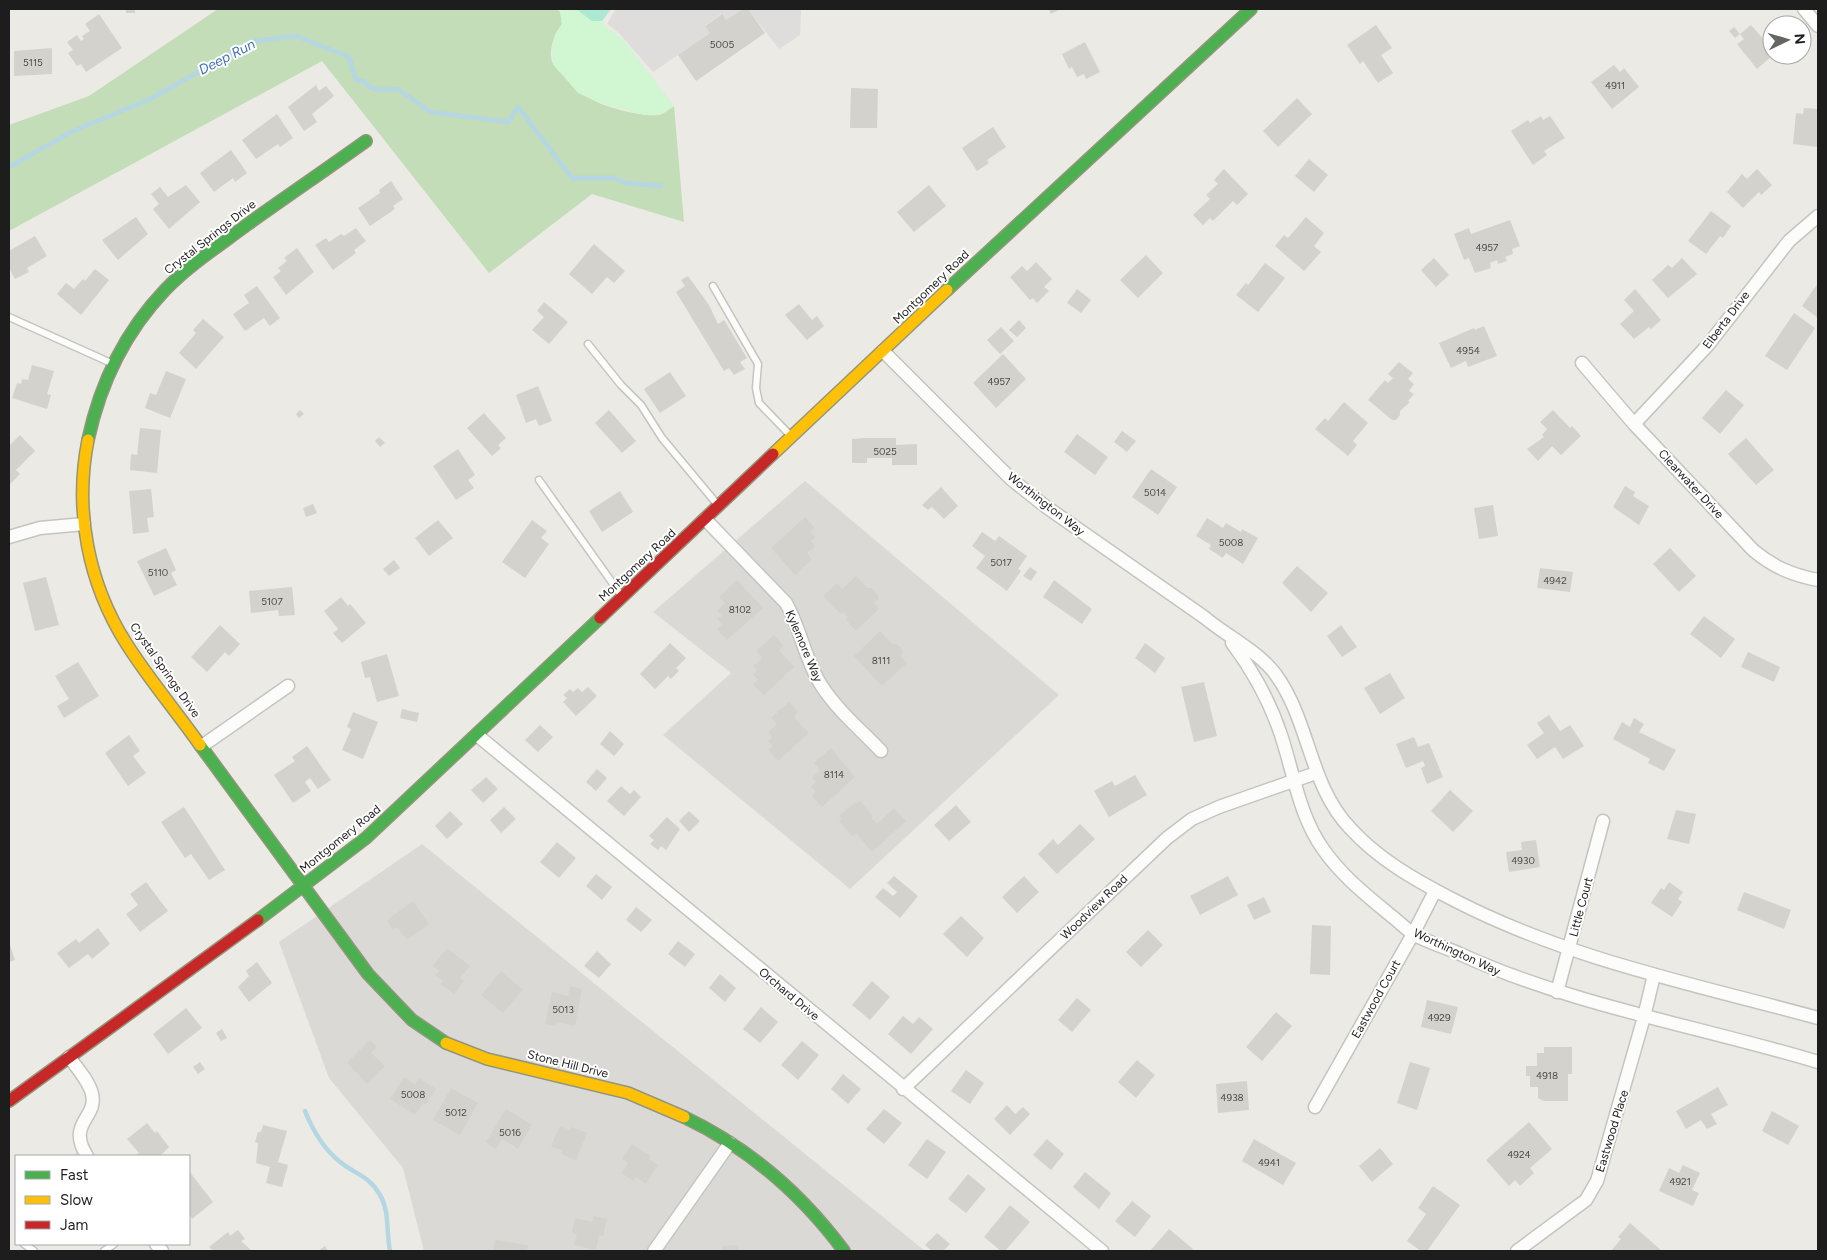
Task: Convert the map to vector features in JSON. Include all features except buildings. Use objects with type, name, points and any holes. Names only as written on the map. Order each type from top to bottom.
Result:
[{"type":"main road","name":"Montgomery Road","points":[[9,1101],[303,887],[366,838],[1250,9]]},
{"type":"main road","name":"Crystal Springs Drive","points":[[303,887],[126,643],[108,611],[92,566],[84,524],[83,472],[96,405],[112,364],[146,312],[183,274],[274,206],[366,142]]},
{"type":"main road","name":"Stone Hill Drive","points":[[303,887],[378,986],[403,1012],[430,1033],[457,1048],[488,1059],[596,1084],[634,1095],[697,1123],[730,1143],[771,1172],[806,1204],[833,1234],[844,1251]]},
{"type":"street","points":[[1804,9],[1818,26]]},
{"type":"street","name":"Elberta Drive","points":[[1634,424],[1702,352],[1788,241],[1818,216]]},
{"type":"street","name":"Worthington Way","points":[[884,351],[1011,479],[1045,506],[1204,617],[1226,635],[1259,656],[1275,673],[1288,694],[1303,726],[1316,773],[1332,806],[1354,833],[1399,869],[1435,891],[1515,930],[1654,975],[1818,1018]]},
{"type":"street","name":"Clearwater Drive","points":[[1582,363],[1634,424],[1753,550],[1770,564],[1786,572],[1818,580]]},
{"type":"street","name":"Kylemore Way","points":[[705,519],[786,603],[795,620],[820,684],[831,699],[882,751]]},
{"type":"street","points":[[9,537],[40,528],[84,524]]},
{"type":"street","name":"Worthington Way","points":[[1226,635],[1248,664],[1257,680],[1281,736],[1305,816],[1322,848],[1367,897],[1413,934],[1494,970],[1557,992],[1644,1017],[1762,1045],[1818,1062]]},
{"type":"street","points":[[202,746],[288,686]]},
{"type":"street","name":"Orchard Drive","points":[[477,735],[903,1089],[1102,1251]]},
{"type":"street","name":"Woodview Road","points":[[903,1089],[1167,838],[1192,819],[1219,807],[1316,773]]},
{"type":"street","name":"Little Court","points":[[1557,992],[1603,822]]},
{"type":"street","name":"Eastwood Court","points":[[1316,1107],[1435,891]]},
{"type":"street","name":"Eastwood Place","points":[[1516,1251],[1586,1200],[1597,1181],[1644,1017],[1654,975]]},
{"type":"street","points":[[69,1057],[92,1094],[93,1103],[81,1124],[79,1135],[80,1143],[86,1155]]},
{"type":"street","points":[[654,1251],[730,1143]]},
{"type":"lane","points":[[713,286],[758,364],[756,388],[759,403],[792,437]]},
{"type":"lane","points":[[9,317],[112,364]]},
{"type":"lane","points":[[588,344],[621,385],[641,405],[662,438],[719,506]]},
{"type":"lane","points":[[539,480],[622,597]]},
{"type":"shaded area","points":[[616,9],[743,9],[726,20],[721,14],[705,25],[710,33],[653,72],[619,33],[607,24]]},
{"type":"shaded area","points":[[748,9],[801,9],[800,35],[779,49]]},
{"type":"shaded area","points":[[805,481],[1059,695],[850,889],[663,735],[731,673],[653,612]]},
{"type":"shaded area","points":[[422,844],[925,1251],[424,1251],[403,1168],[329,1078],[279,942]]},
{"type":"green space","points":[[218,9],[557,9],[560,11],[562,24],[551,48],[551,59],[561,73],[587,95],[597,102],[610,107],[644,115],[659,115],[674,106],[684,222],[592,194],[489,273],[322,61],[9,231],[9,125],[89,96]]},
{"type":"green space","points":[[557,9],[611,9],[602,21],[606,27],[622,38],[674,106],[660,115],[645,115],[597,102],[578,93],[553,64],[552,46],[555,34],[562,24],[560,12]]},
{"type":"green space","points":[[576,9],[611,9],[602,21],[592,21]]},
{"type":"waterway","name":"Deep Run","points":[[9,167],[71,132],[150,99],[254,41],[296,36],[349,57],[356,80],[364,81],[374,89],[398,89],[430,112],[508,122],[518,107],[572,178],[614,178],[626,183],[661,186]]},
{"type":"waterway","points":[[305,1111],[315,1132],[328,1151],[376,1188],[387,1215],[390,1251]]},
{"type":"traffic: fast","points":[[947,290],[1251,9]]},
{"type":"traffic: fast","points":[[88,440],[99,399],[116,360],[138,323],[165,290],[184,272],[216,248],[366,141]]},
{"type":"traffic: fast","points":[[258,920],[366,838],[600,618]]},
{"type":"traffic: fast","points":[[200,745],[368,974],[412,1020],[446,1043]]},
{"type":"traffic: fast","points":[[684,1117],[730,1143],[772,1174],[810,1210],[844,1251]]},
{"type":"traffic: slow","points":[[773,454],[947,290]]},
{"type":"traffic: slow","points":[[88,440],[84,466],[84,519],[94,571],[102,596],[126,643],[200,745]]},
{"type":"traffic: slow","points":[[446,1043],[487,1059],[628,1093],[684,1117]]},
{"type":"traffic: jam","points":[[600,618],[773,454]]},
{"type":"traffic: jam","points":[[9,1101],[258,920]]}]
